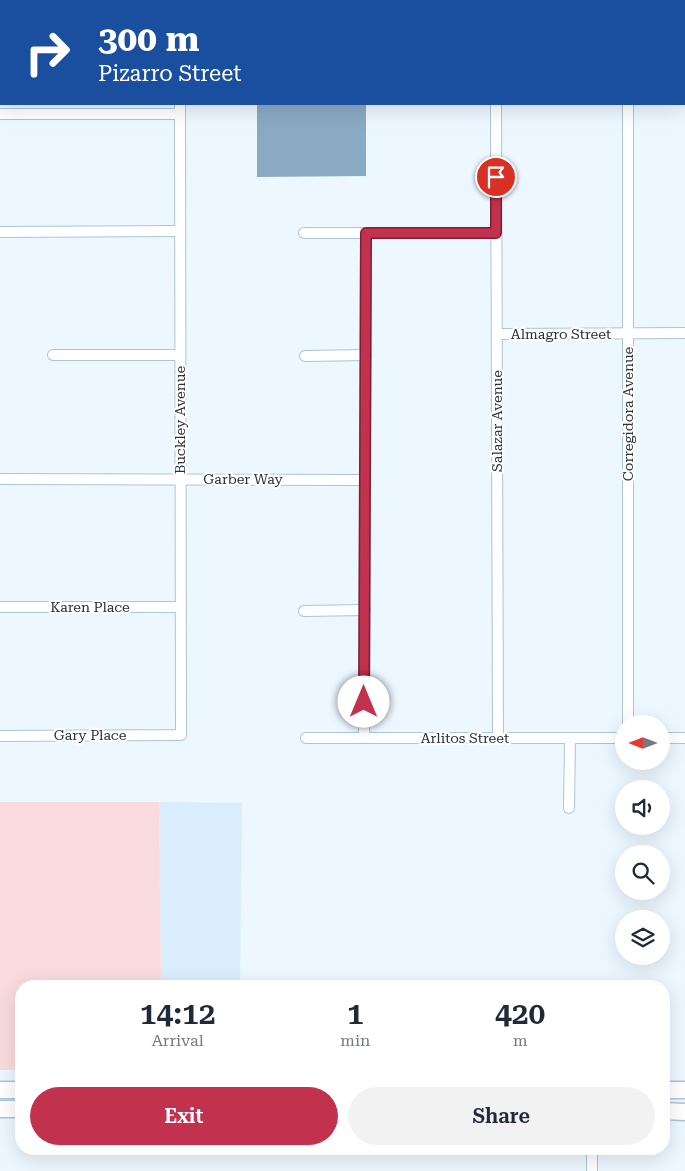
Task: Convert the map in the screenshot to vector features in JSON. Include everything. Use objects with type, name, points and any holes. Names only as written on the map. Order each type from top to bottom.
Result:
[{"type":"main road","points":[[0,1090],[15,1090]]},
{"type":"main road","points":[[670,1090],[685,1090]]},
{"type":"main road","points":[[0,1109],[15,1109]]},
{"type":"main road","points":[[670,1112],[685,1112]]},
{"type":"street","name":"Salazar Avenue","points":[[496,105],[498,738]]},
{"type":"street","name":"Corregidora Avenue","points":[[628,105],[628,715]]},
{"type":"street","points":[[0,114],[180,109]]},
{"type":"street","name":"Buckley Avenue","points":[[180,109],[181,735]]},
{"type":"street","points":[[0,232],[180,232]]},
{"type":"street","points":[[304,233],[496,233]]},
{"type":"street","points":[[364,738],[366,233]]},
{"type":"street","name":"Almagro Street","points":[[497,334],[685,333]]},
{"type":"street","points":[[53,355],[180,355]]},
{"type":"street","points":[[305,356],[366,355]]},
{"type":"street","name":"Garber Way","points":[[0,479],[365,480]]},
{"type":"street","name":"Karen Place","points":[[0,607],[181,607]]},
{"type":"street","points":[[304,611],[365,610]]},
{"type":"street","name":"Gary Place","points":[[0,736],[181,735]]},
{"type":"street","name":"Arlitos Street","points":[[306,738],[615,738]]},
{"type":"street","points":[[569,808],[570,738]]},
{"type":"street","points":[[670,738],[685,738]]},
{"type":"street","points":[[592,1155],[592,1171]]},
{"type":"shaded area","points":[[0,802],[159,802],[161,980],[15,980],[15,1070],[0,1070]]},
{"type":"shaded area","points":[[159,802],[242,803],[240,980],[161,980]]},
{"type":"water","points":[[257,105],[366,105],[366,176],[257,177]]},
{"type":"route","points":[[364,702],[366,233],[496,233],[496,177]]}]
